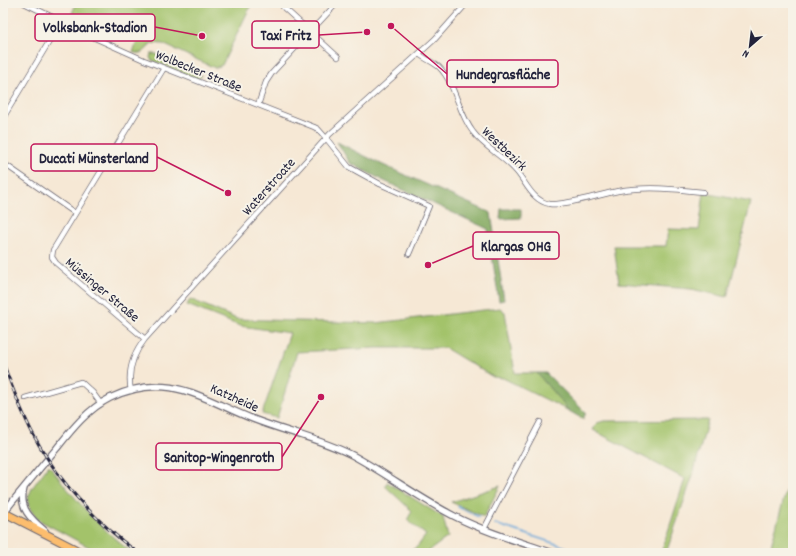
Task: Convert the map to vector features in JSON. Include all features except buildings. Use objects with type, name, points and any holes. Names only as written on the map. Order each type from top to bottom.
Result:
[{"type":"main road","points":[[3,512],[83,553]]},
{"type":"street","name":"Wolbecker Straße","points":[[24,3],[110,45],[164,68],[314,127],[318,129],[326,138]]},
{"type":"street","points":[[258,105],[268,78],[337,3]]},
{"type":"street","points":[[409,254],[429,206],[380,184],[349,167],[326,138],[440,35],[467,3]]},
{"type":"street","points":[[283,7],[338,57]]},
{"type":"street","points":[[3,118],[61,22]]},
{"type":"street","name":"Westbezirk","points":[[419,54],[435,64],[446,75],[467,124],[473,132],[515,170],[536,198],[542,201],[550,204],[562,203],[619,190],[652,187],[703,192]]},
{"type":"street","name":"Müssinger Straße","points":[[145,339],[56,263],[52,257],[53,250],[164,68]]},
{"type":"street","name":"Waterstroate","points":[[131,391],[130,367],[135,354],[145,339],[326,138]]},
{"type":"street","points":[[3,163],[75,213]]},
{"type":"street","points":[[25,398],[81,382],[93,393],[101,404]]},
{"type":"street","name":"Katzheide","points":[[3,512],[80,421],[101,404],[115,396],[131,391],[156,387],[171,388],[190,392],[254,419],[329,445],[370,465],[443,510],[484,529],[553,553]]},
{"type":"street","points":[[484,529],[540,422]]},
{"type":"street","points":[[25,486],[22,498],[25,511],[33,521],[50,536]]},
{"type":"green space","points":[[75,3],[252,3],[222,65],[215,68],[163,44],[151,43],[144,52],[133,52],[139,37],[128,32],[125,38],[72,13],[76,4]]},
{"type":"green space","points":[[151,54],[156,54],[198,71],[201,74],[201,77],[197,78],[151,60]]},
{"type":"green space","points":[[337,142],[383,165],[491,213],[504,300],[499,301],[488,229],[382,180],[350,163]]},
{"type":"green space","points":[[704,193],[751,202],[727,297],[691,289],[619,283],[614,246],[666,246],[668,229],[699,230]]},
{"type":"green space","points":[[501,209],[521,209],[521,218],[500,219]]},
{"type":"green space","points":[[190,299],[237,319],[297,321],[376,323],[500,308],[505,312],[515,373],[537,373],[569,411],[503,378],[493,377],[445,348],[376,348],[297,352],[277,418],[262,414],[290,333],[240,326],[187,305]]},
{"type":"green space","points":[[537,373],[546,373],[586,413],[583,419],[569,411]]},
{"type":"green space","points":[[708,420],[692,478],[666,553],[661,553],[685,479],[593,430],[597,423],[604,421]]},
{"type":"green space","points":[[49,465],[98,523],[133,553],[100,553],[37,519],[30,509],[28,498],[32,488]]},
{"type":"green space","points":[[387,482],[443,517],[448,537],[426,553],[406,553],[417,547],[426,535],[407,520],[412,511],[385,486]]},
{"type":"green space","points":[[500,486],[484,517],[451,502]]},
{"type":"green space","points":[[786,491],[793,492],[793,553],[769,553]]},
{"type":"waterway","points":[[458,507],[479,517]]},
{"type":"waterway","points":[[495,524],[584,553]]},
{"type":"railway","points":[[3,363],[33,434],[54,468],[92,514],[138,553]]},
{"type":"place","name":"Hundegrasfläche","points":[[391,26]]},
{"type":"place","name":"Taxi Fritz","points":[[367,32]]},
{"type":"place","name":"Volksbank-Stadion","points":[[202,36]]},
{"type":"place","name":"Ducati Münsterland","points":[[228,193]]},
{"type":"place","name":"Klargas OHG","points":[[428,265]]},
{"type":"place","name":"Sanitop-Wingenroth","points":[[321,397]]}]
